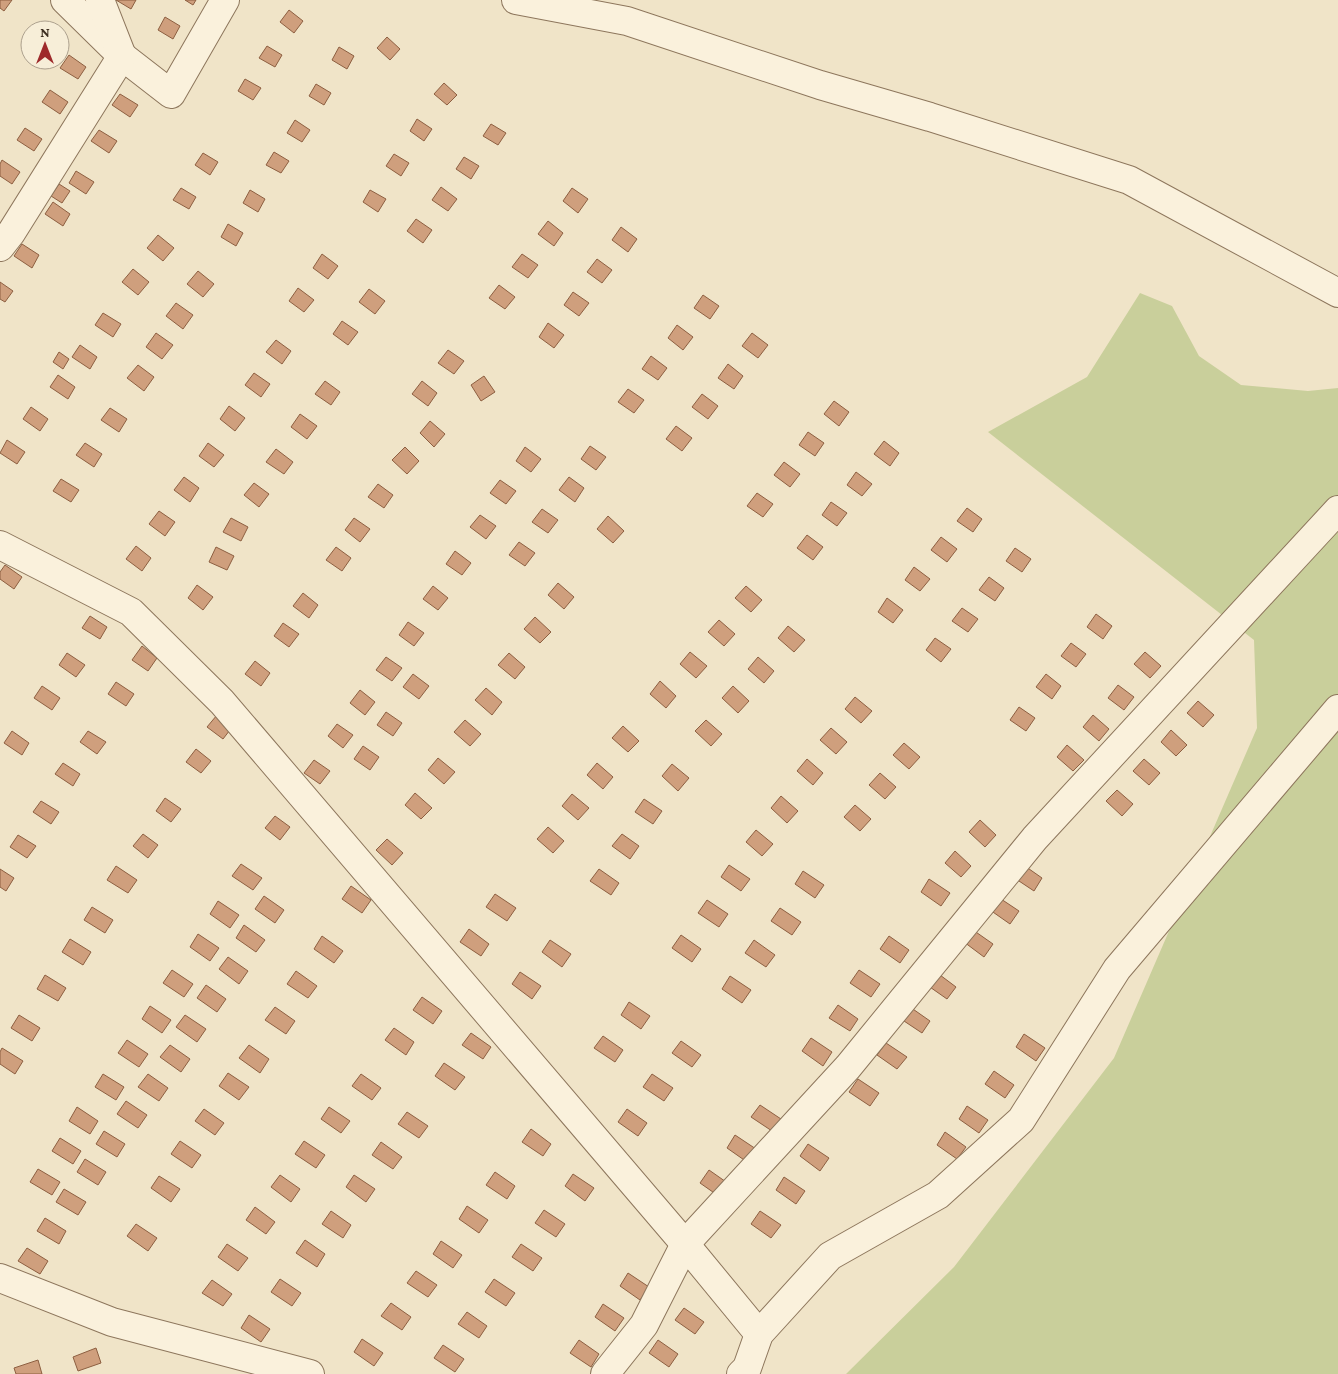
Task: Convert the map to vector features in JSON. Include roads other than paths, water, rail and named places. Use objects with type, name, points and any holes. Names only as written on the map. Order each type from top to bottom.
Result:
[{"type":"street","points":[[65,0],[122,56],[171,94],[225,0]]},
{"type":"street","points":[[100,0],[122,56]]},
{"type":"street","points":[[516,0],[627,21],[820,85],[930,116],[1129,180],[1338,293]]},
{"type":"street","points":[[0,247],[12,233],[122,56]]},
{"type":"street","points":[[605,1374],[644,1325],[685,1244],[848,1067],[1035,838],[1338,510]]},
{"type":"street","points":[[0,544],[131,612],[222,702],[685,1244],[759,1334]]},
{"type":"street","points":[[741,1374],[747,1368],[759,1334],[830,1256],[938,1195],[1021,1120],[1117,968],[1338,709]]},
{"type":"street","points":[[0,1278],[112,1322],[310,1374]]}]
